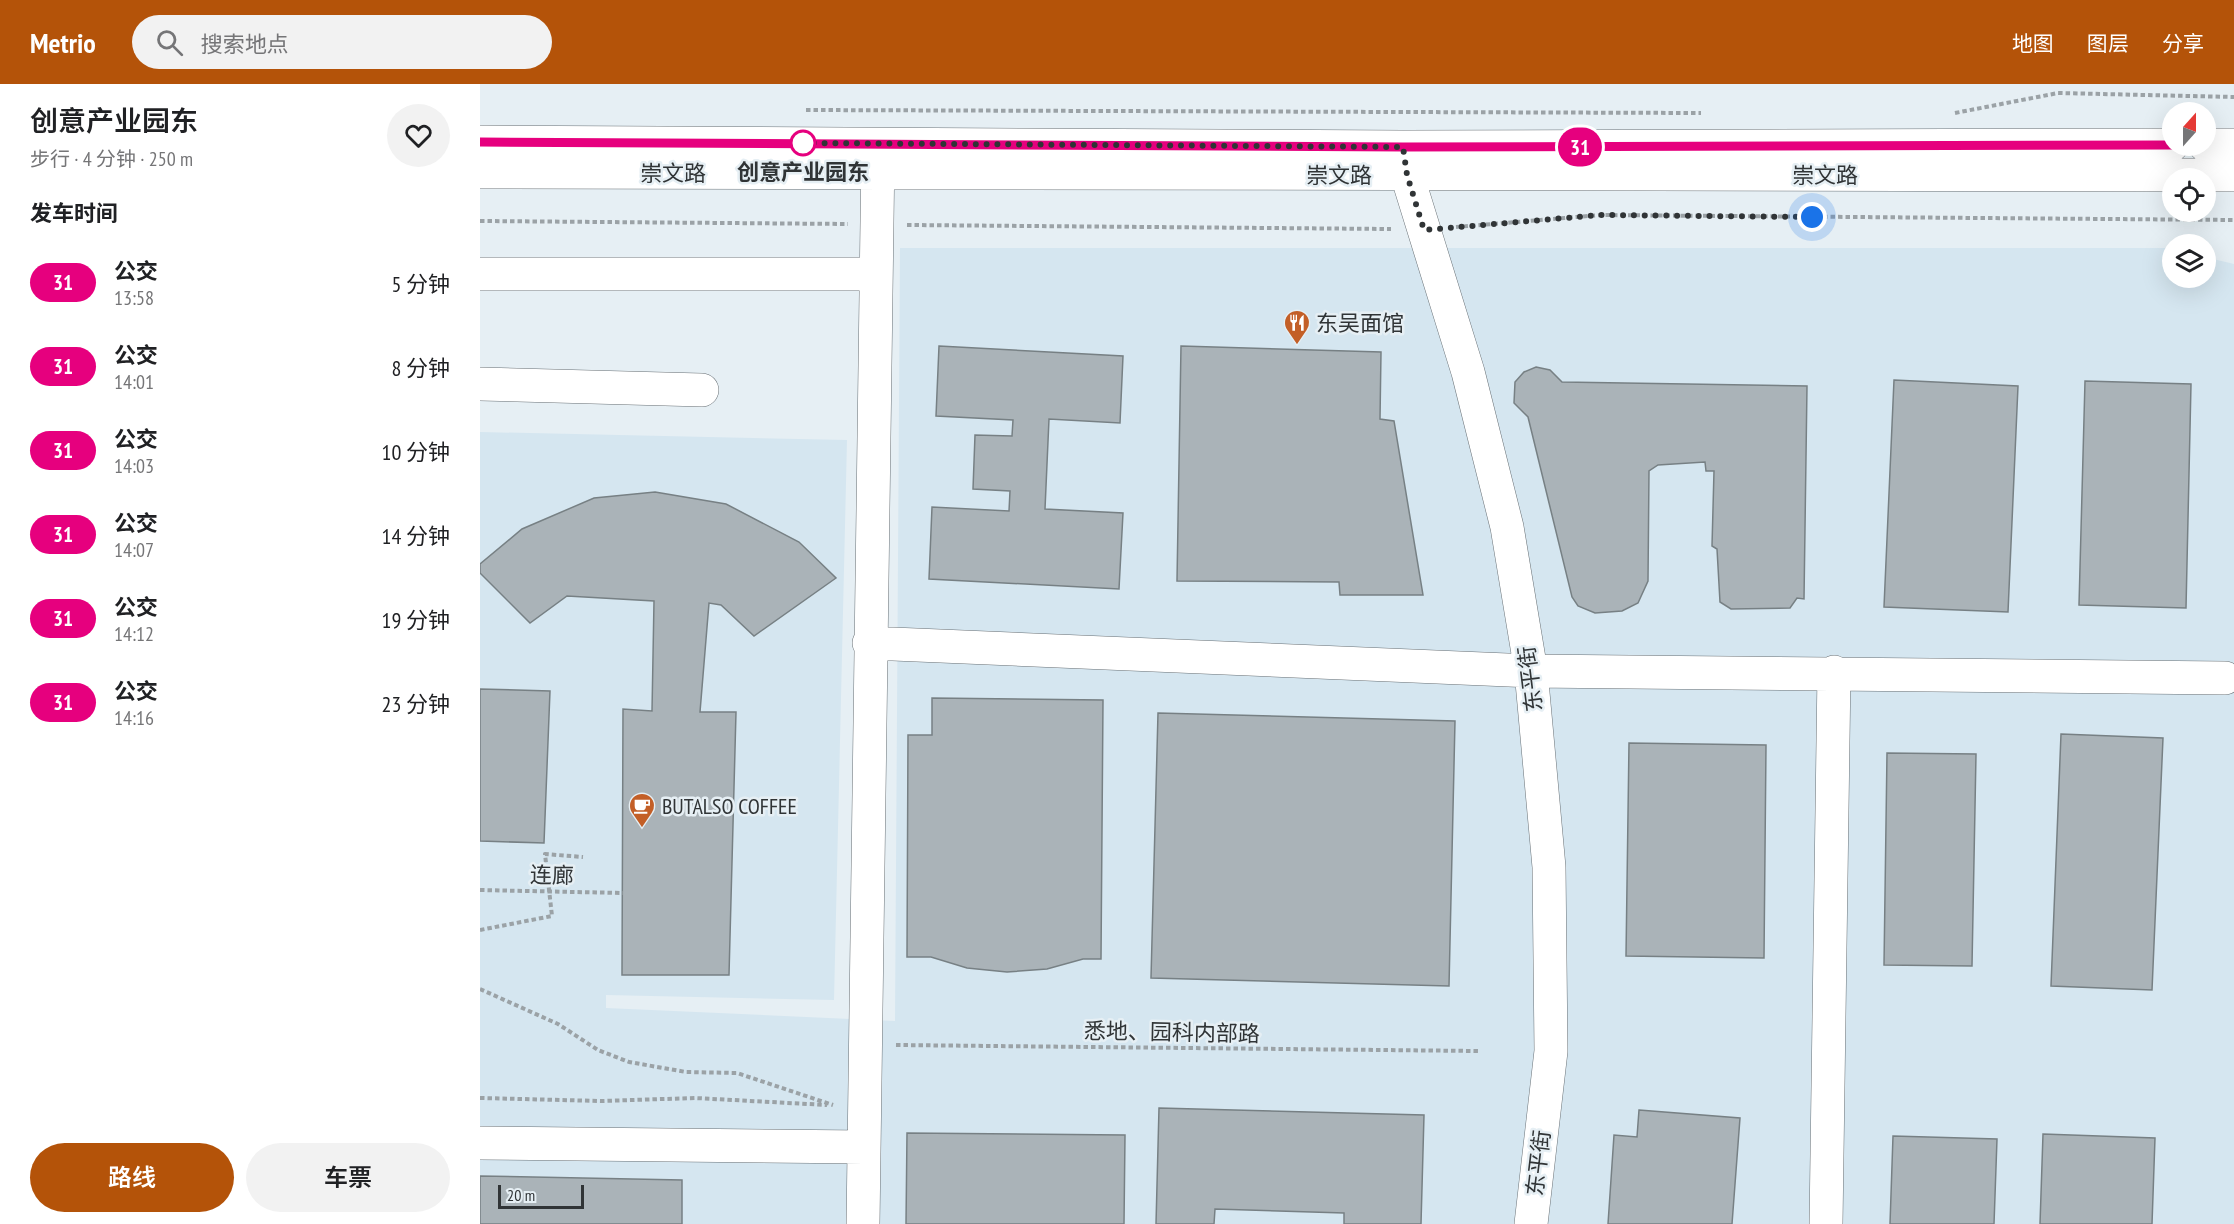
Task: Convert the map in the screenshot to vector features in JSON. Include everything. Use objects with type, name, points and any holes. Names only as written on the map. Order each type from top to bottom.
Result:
[{"type":"street","name":"崇文路","points":[[480,142],[878,159]]},
{"type":"street","name":"崇文路","points":[[1405,161],[2162,145]]},
{"type":"street","points":[[2216,145],[2234,145]]},
{"type":"street","name":"崇文路","points":[[480,172],[878,159],[1405,161],[2234,175]]},
{"type":"street","points":[[863,1224],[869,643],[878,159]]},
{"type":"street","name":"东平街","points":[[1405,161],[1468,372],[1507,527],[1531,671],[1549,867],[1551,1051],[1531,1224]]},
{"type":"street","points":[[480,274],[876,274]]},
{"type":"street","points":[[480,384],[702,390]]},
{"type":"street","points":[[869,643],[1531,671],[1834,672],[2225,678]]},
{"type":"street","points":[[1826,1224],[1834,672]]},
{"type":"street","points":[[480,1143],[864,1147]]},
{"type":"path","points":[[1951,113],[2058,93],[2234,97]]},
{"type":"path","points":[[799,110],[1711,113]]},
{"type":"path","points":[[480,220],[1424,230],[1601,215],[2234,220]]},
{"type":"path","points":[[480,930],[552,916],[545,854],[583,857]]},
{"type":"path","name":"连廊","points":[[480,890],[622,893]]},
{"type":"path","points":[[480,989],[558,1024],[598,1050],[629,1062],[686,1072],[736,1073],[833,1105],[695,1098],[601,1101],[480,1098]]},
{"type":"path","name":"悉地、园科内部路","points":[[865,1045],[1478,1052]]},
{"type":"shaded area","points":[[900,248],[2162,248],[2162,288],[2216,288],[2216,260],[2234,264],[2234,1224],[480,1224],[480,432],[847,440],[834,1000],[606,995],[606,1008],[895,1021]]},
{"type":"building","points":[[939,346],[1123,356],[1120,423],[1049,419],[1045,509],[1123,513],[1119,589],[929,579],[932,507],[1009,511],[1010,491],[973,489],[975,435],[1012,436],[1013,420],[936,416]]},
{"type":"building","points":[[1181,346],[1381,352],[1380,419],[1394,421],[1423,595],[1340,595],[1339,582],[1177,581]]},
{"type":"building","points":[[1536,367],[1550,370],[1562,382],[1807,386],[1804,599],[1797,598],[1790,608],[1731,609],[1720,602],[1717,549],[1712,546],[1714,471],[1706,471],[1705,462],[1658,465],[1649,471],[1648,581],[1638,603],[1622,611],[1595,613],[1578,606],[1572,597],[1528,417],[1514,403],[1515,382],[1524,372]]},
{"type":"building","points":[[1894,380],[2018,386],[2008,612],[1884,607]]},
{"type":"building","points":[[2085,381],[2191,384],[2186,608],[2079,605]]},
{"type":"building","points":[[655,492],[726,504],[799,542],[836,578],[754,636],[721,605],[709,603],[700,712],[736,712],[729,975],[622,975],[623,709],[652,711],[654,601],[567,596],[530,623],[480,573],[480,564],[522,529],[594,498]]},
{"type":"building","points":[[480,689],[550,691],[544,843],[480,841]]},
{"type":"building","points":[[932,698],[1103,700],[1101,959],[1083,959],[1047,969],[1007,972],[967,968],[931,957],[907,957],[908,735],[932,735]]},
{"type":"building","points":[[1158,713],[1455,721],[1449,986],[1151,978]]},
{"type":"building","points":[[2061,734],[2163,738],[2152,990],[2051,986]]},
{"type":"building","points":[[1629,743],[1766,745],[1764,958],[1626,956]]},
{"type":"building","points":[[1887,753],[1976,754],[1972,966],[1884,965]]},
{"type":"building","points":[[1159,1108],[1424,1115],[1421,1224],[1344,1224],[1344,1213],[1215,1209],[1214,1224],[1156,1224]]},
{"type":"building","points":[[1639,1110],[1740,1118],[1732,1224],[1608,1224],[1614,1135],[1637,1137]]},
{"type":"building","points":[[907,1133],[1125,1135],[1124,1224],[906,1224]]},
{"type":"building","points":[[2043,1134],[2155,1138],[2152,1224],[2040,1224]]},
{"type":"building","points":[[1893,1136],[1997,1139],[1994,1224],[1890,1224]]},
{"type":"building","points":[[480,1176],[682,1180],[682,1224],[480,1224]]},
{"type":"bus line","name":"31","points":[[480,142],[1403,147],[2162,145]]},
{"type":"place","name":"创意产业园东","points":[[803,143]]},
{"type":"place","name":"东吴面馆","points":[[1297,346]]},
{"type":"place","name":"BUTALSO COFFEE","points":[[642,829]]},
{"type":"route","points":[[803,143],[1403,147],[1407,175],[1424,230],[1601,215],[1812,217]]}]
